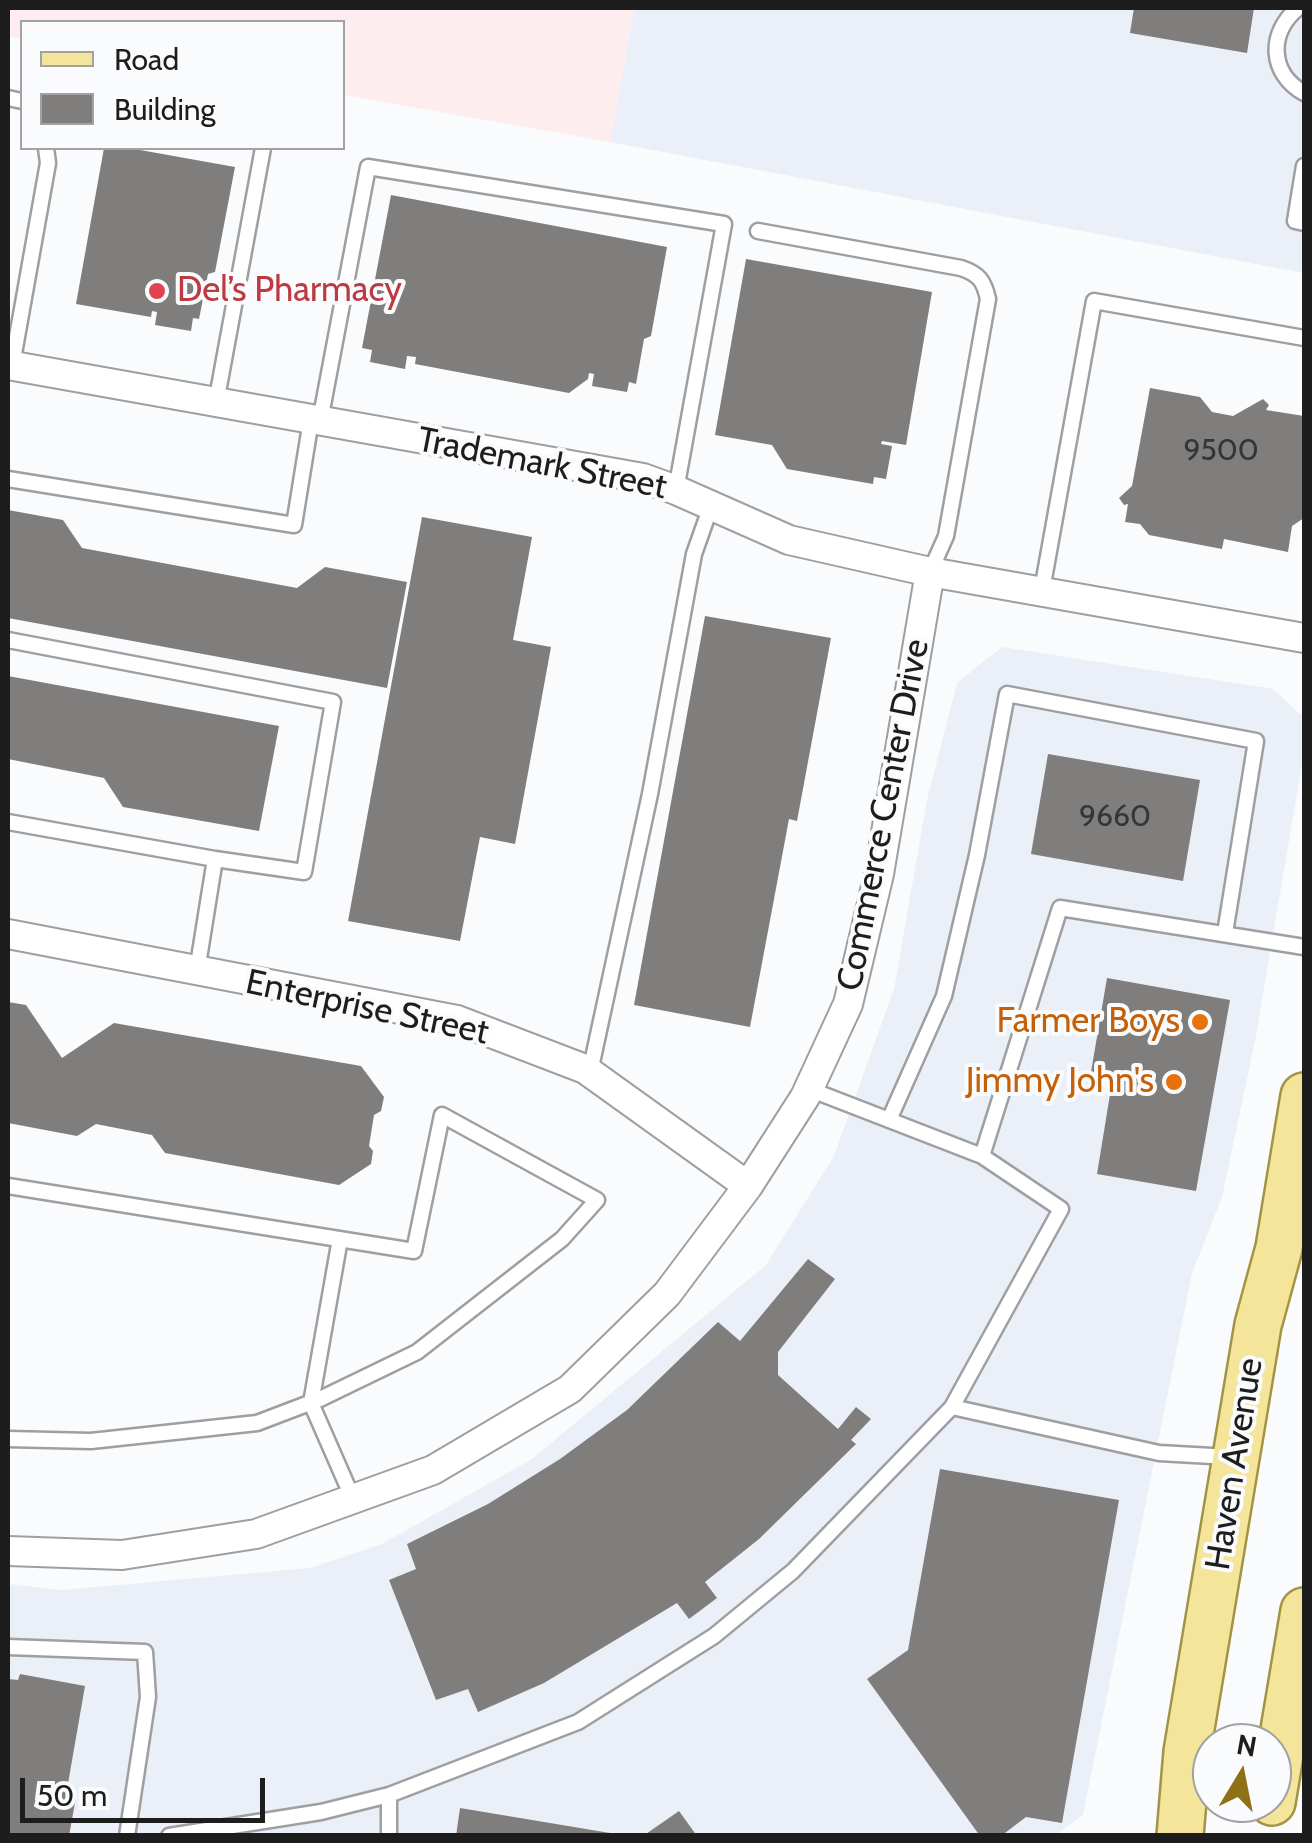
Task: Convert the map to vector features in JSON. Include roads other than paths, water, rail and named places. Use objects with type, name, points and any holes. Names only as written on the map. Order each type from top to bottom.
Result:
[{"type":"main road","name":"Haven Avenue","points":[[1180,1836],[1187,1752],[1261,1306],[1278,1248],[1304,1096]]},
{"type":"main road","points":[[1285,1723],[1304,1611]]},
{"type":"street","name":"Trademark Street","points":[[10,365],[642,478],[789,540],[930,572],[1304,638]]},
{"type":"street","name":"Commerce Center Drive","points":[[8,1551],[122,1555],[256,1534],[433,1470],[570,1389],[666,1294],[748,1186],[809,1089],[848,1004],[880,874],[930,572]]},
{"type":"street","name":"Enterprise Street","points":[[8,934],[457,1020],[590,1072],[748,1186]]},
{"type":"lane","points":[[1298,8],[1278,32],[1276,49],[1278,66],[1288,81],[1304,93]]},
{"type":"lane","points":[[10,365],[48,163],[46,150]]},
{"type":"lane","points":[[216,403],[263,150]]},
{"type":"lane","points":[[1304,166],[1294,222],[1304,224]]},
{"type":"lane","points":[[8,479],[294,526],[368,167],[724,224],[676,490]]},
{"type":"lane","points":[[758,231],[961,268],[974,272],[984,282],[988,299],[946,536],[930,572]]},
{"type":"lane","points":[[1042,590],[1094,301],[1304,338]]},
{"type":"lane","points":[[590,1072],[650,794],[694,554],[712,506]]},
{"type":"lane","points":[[8,640],[332,702],[304,872],[8,822]]},
{"type":"lane","points":[[889,1120],[944,996],[977,855],[1008,694],[1256,741],[1225,933]]},
{"type":"lane","points":[[197,972],[215,859]]},
{"type":"lane","points":[[982,1156],[1060,908],[1304,947]]},
{"type":"lane","points":[[168,1836],[321,1812],[389,1795],[578,1722],[714,1636],[793,1571],[952,1407],[1060,1208],[982,1156],[809,1089]]},
{"type":"lane","points":[[8,1186],[414,1252],[442,1116],[597,1200],[562,1238],[417,1352],[311,1403],[258,1423],[91,1441],[8,1439]]},
{"type":"lane","points":[[340,1239],[311,1403],[353,1499]]},
{"type":"lane","points":[[952,1407],[1160,1453],[1236,1457]]},
{"type":"lane","points":[[8,1647],[145,1652],[148,1698],[128,1836]]},
{"type":"lane","points":[[389,1795],[389,1836]]},
{"type":"place","name":"Del’s Pharmacy","points":[[157,291]]},
{"type":"place","name":"Farmer Boys","points":[[1200,1022]]},
{"type":"place","name":"Jimmy John's","points":[[1174,1082]]}]
